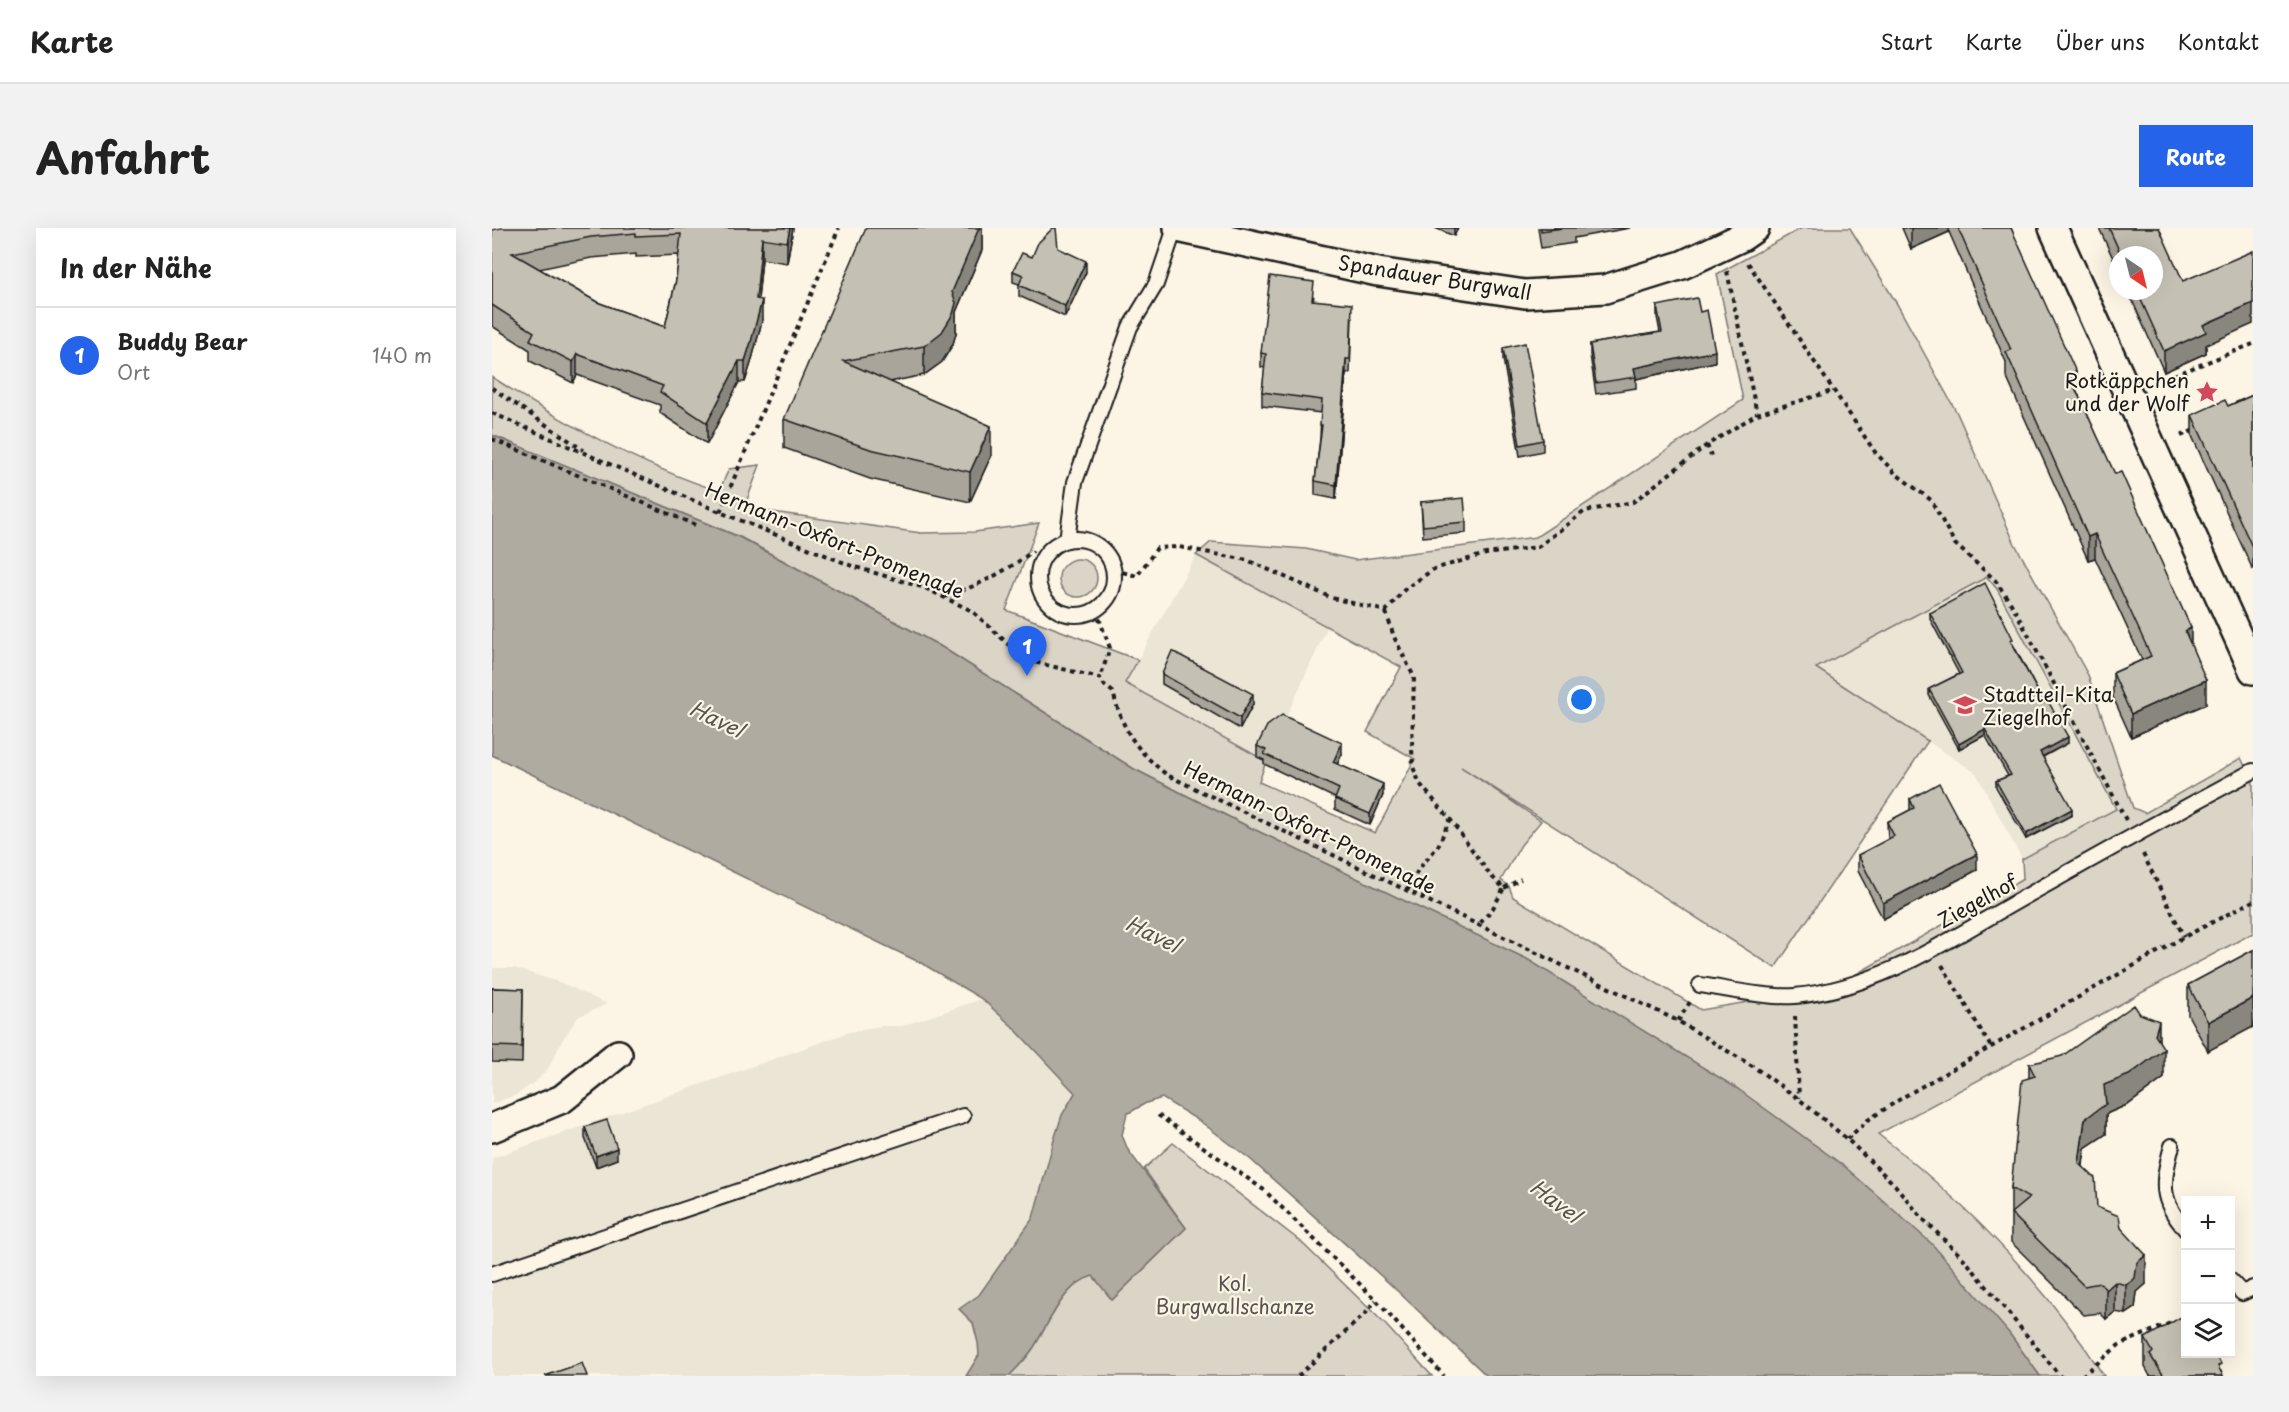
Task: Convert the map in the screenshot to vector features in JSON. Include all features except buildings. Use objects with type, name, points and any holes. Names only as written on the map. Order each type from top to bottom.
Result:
[{"type":"street","name":"Spandauer Burgwall","points":[[1176,228],[1378,272],[1525,294],[1605,289],[1682,265],[1742,237],[1755,228]]},
{"type":"street","points":[[2053,228],[2253,670]]},
{"type":"street","points":[[492,1128],[562,1099],[618,1054]]},
{"type":"lane","name":"Spandauer Burgwall","points":[[1068,540],[1075,482],[1130,327],[1156,284],[1176,228]]},
{"type":"lane","points":[[1080,539],[1092,542],[1110,558],[1114,570],[1111,592],[1105,602],[1096,610],[1084,615],[1071,615],[1058,611],[1047,603],[1038,579],[1040,566],[1046,554],[1055,545],[1068,540],[1080,539]]},
{"type":"lane","name":"Ziegelhof","points":[[1700,985],[1749,993],[1794,996],[1850,986],[1896,969],[2253,771]]},
{"type":"lane","points":[[492,1274],[963,1116]]},
{"type":"lane","points":[[2172,1146],[2164,1176],[2165,1197],[2173,1216],[2181,1225]]},
{"type":"lane","points":[[2235,1285],[2242,1293],[2253,1288]]},
{"type":"path","points":[[720,512],[839,228]]},
{"type":"path","points":[[1742,255],[1875,453],[1896,474],[1931,500],[1955,544],[1995,580],[2008,599],[2042,659],[2184,937]]},
{"type":"path","points":[[1725,264],[1756,414]]},
{"type":"path","points":[[2157,382],[2253,344]]},
{"type":"path","points":[[492,388],[591,455]]},
{"type":"path","points":[[1386,611],[1405,589],[1434,569],[1486,554],[1538,547],[1585,511],[1633,502],[1707,445],[1756,414],[1832,392]]},
{"type":"path","name":"Hermann-Oxfort-Promenade","points":[[492,414],[720,512],[852,566],[925,588],[972,611],[1026,660],[1100,678],[1113,692],[1128,736],[1145,757],[1167,775],[1678,1022],[1754,1067],[1799,1099],[1847,1139],[1895,1185],[1922,1218],[1965,1260],[2060,1376]]},
{"type":"path","points":[[2181,436],[2202,426]]},
{"type":"path","points":[[492,438],[698,526]]},
{"type":"path","points":[[1707,445],[1712,456]]},
{"type":"path","points":[[1114,570],[1137,576],[1157,549],[1179,547],[1247,560],[1332,598],[1386,611]]},
{"type":"path","points":[[943,597],[963,591],[996,575],[1033,551]]},
{"type":"path","points":[[1096,610],[1110,648],[1100,678]]},
{"type":"path","points":[[1386,611],[1394,637],[1414,677],[1413,767],[1420,784],[1450,819],[1490,875],[1504,888]]},
{"type":"path","points":[[1407,891],[1418,870],[1438,846],[1450,819]]},
{"type":"path","points":[[1478,926],[1493,908],[1504,888],[1521,879]]},
{"type":"path","points":[[1847,1139],[1868,1120],[1905,1096],[2184,937],[2253,901]]},
{"type":"path","points":[[1932,949],[1991,1047]]},
{"type":"path","points":[[1794,996],[1799,1099]]},
{"type":"path","points":[[1158,1115],[1264,1190],[1376,1300],[1444,1376]]},
{"type":"path","points":[[1298,1376],[1367,1312],[1376,1300]]},
{"type":"path","points":[[2082,1376],[2119,1345],[2176,1321]]},
{"type":"shaded area","points":[[1196,555],[1328,626],[1266,761],[1125,683]]},
{"type":"shaded area","name":"Stadtteil-Kita Ziegelhof","points":[[1987,576],[1997,589],[2116,809],[2022,859],[1976,773],[1816,668]]},
{"type":"shaded area","points":[[492,968],[514,968],[562,983],[607,1004],[578,1017],[563,1039],[548,1069],[535,1082],[516,1095],[492,1104]]},
{"type":"shaded area","points":[[982,999],[1012,1026],[1075,1094],[1062,1115],[1033,1218],[979,1296],[960,1309],[973,1323],[978,1343],[979,1355],[966,1376],[492,1376],[492,1158],[850,1032],[880,1026],[902,1026]]},
{"type":"green space","points":[[1802,228],[1850,228],[1897,304],[1957,413],[2015,544],[2088,675],[2133,808],[2145,813],[2241,758],[2253,782],[2253,933],[1878,1134],[1942,1187],[2001,1246],[2056,1309],[2104,1376],[2040,1376],[2009,1333],[1738,1089],[1526,959],[1247,826],[1134,769],[940,646],[740,537],[492,435],[492,377],[545,410],[602,441],[661,469],[719,491],[729,469],[760,465],[744,508],[921,533],[975,532],[1039,523],[1006,610],[1138,660],[1125,683],[1266,761],[1259,782],[1375,833],[1415,759],[1367,732],[1401,667],[1196,555],[1211,542],[1306,549],[1355,560],[1536,537],[1743,400],[1717,274]],"holes":[[[1987,577],[1997,589],[2116,809],[2022,859],[2023,879],[1832,988],[1701,1010],[1513,897],[1509,886],[1501,880],[1521,845],[1541,821],[1461,767],[1775,968],[1928,741],[1816,668]]]},
{"type":"green space","points":[[1078,559],[1092,564],[1097,578],[1092,592],[1078,597],[1064,592],[1059,578],[1064,564]]},
{"type":"green space","name":"Kol. Burgwallschanze","points":[[1173,1143],[1300,1241],[1384,1323],[1432,1376],[1009,1376],[1031,1351],[1058,1305],[1073,1287],[1093,1275],[1112,1300],[1186,1228],[1144,1169]]},
{"type":"water","name":"Havel","points":[[492,435],[739,537],[940,646],[1134,769],[1247,826],[1527,959],[1738,1089],[1844,1166],[1932,1244],[2009,1333],[2040,1376],[1487,1376],[1390,1284],[1250,1159],[1201,1122],[1162,1098],[1146,1103],[1127,1114],[1122,1135],[1128,1150],[1186,1228],[1112,1300],[1093,1276],[1073,1287],[1058,1306],[1031,1351],[1009,1376],[966,1376],[979,1355],[978,1343],[973,1323],[959,1309],[979,1295],[1033,1218],[1062,1115],[1075,1093],[1012,1026],[982,999],[923,964],[492,755]]},
{"type":"place","name":"Rotkäppchen und der Wolf","points":[[2207,392]]},
{"type":"place","name":"Buddy Bear","points":[[1027,676]]},
{"type":"place","name":"Stadtteil-Kita Ziegelhof","points":[[1965,705]]}]
